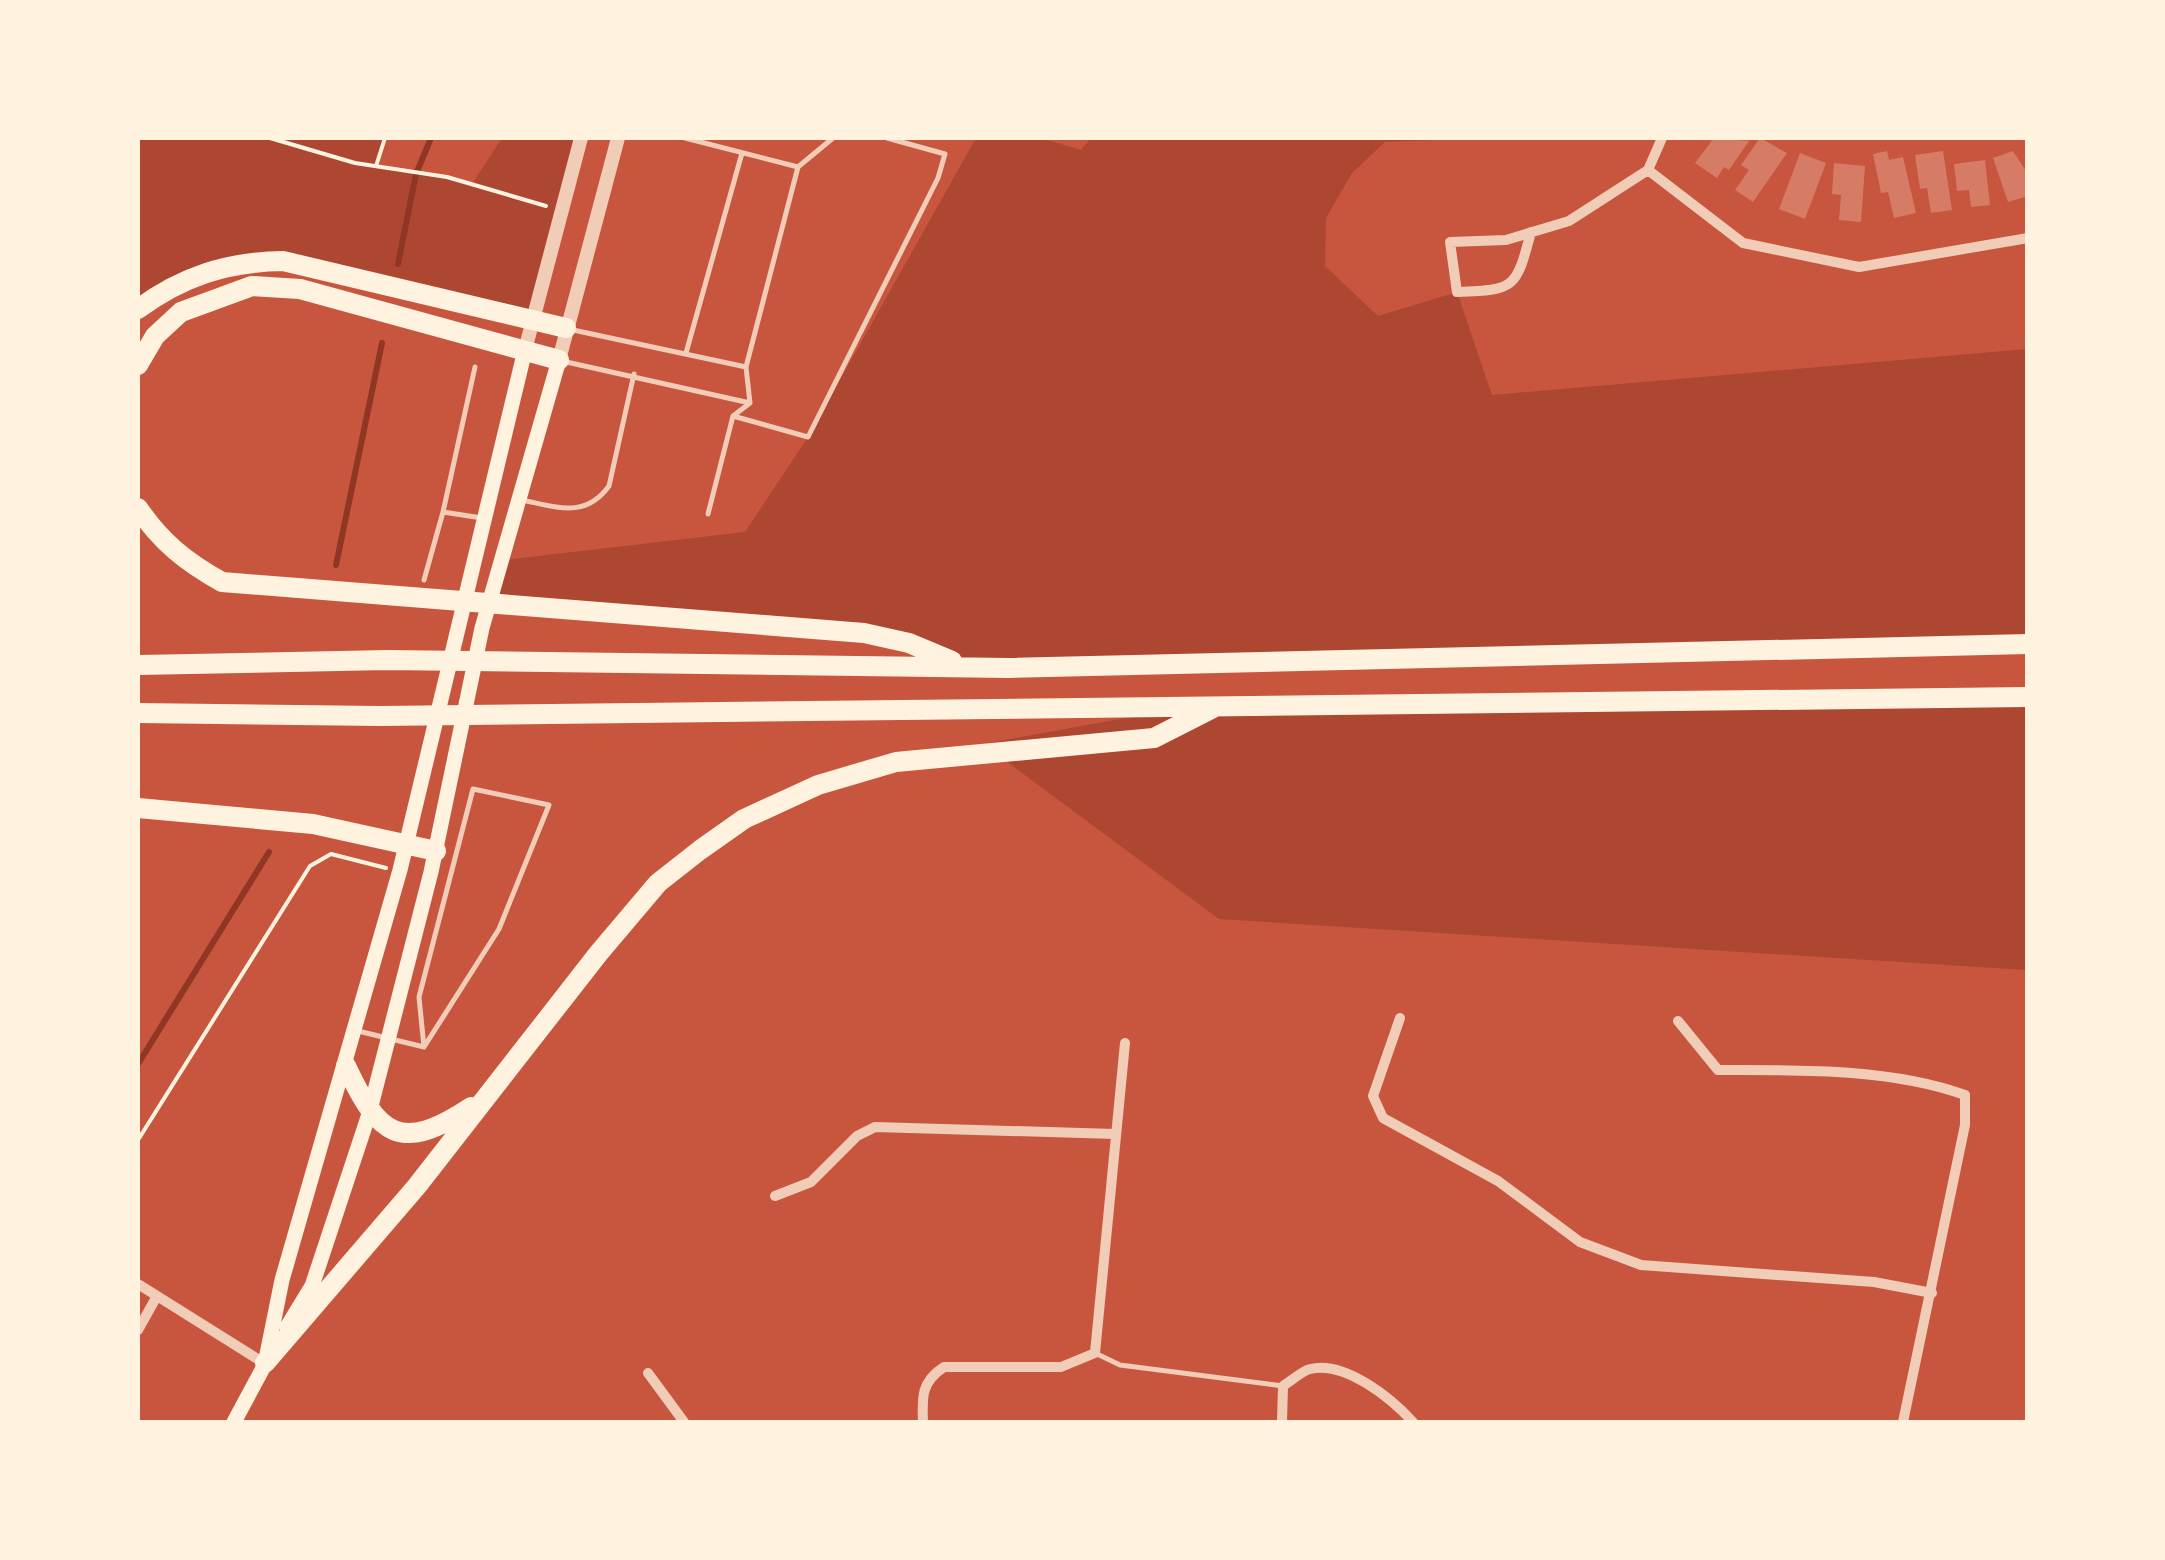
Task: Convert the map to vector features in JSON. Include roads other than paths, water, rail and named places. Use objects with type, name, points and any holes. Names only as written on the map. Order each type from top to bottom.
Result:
[{"type":"highway","points":[[138,308],[164,289],[204,271],[243,262],[282,261],[566,328]]},
{"type":"highway","points":[[138,365],[155,336],[182,312],[252,286],[300,290],[559,360]]},
{"type":"highway","points":[[138,508],[159,539],[185,561],[222,582],[864,632],[909,643],[963,666]]},
{"type":"highway","points":[[138,665],[387,660],[1009,668],[2028,644]]},
{"type":"highway","points":[[138,713],[380,716],[2028,698]]},
{"type":"highway","points":[[265,1363],[658,883],[744,819],[818,785],[896,762],[1154,738],[1221,704]]},
{"type":"highway","points":[[138,808],[313,824],[436,851]]},
{"type":"highway","points":[[346,1066],[369,1114],[400,1132],[436,1130],[485,1098]]},
{"type":"main road","points":[[265,1363],[282,1280],[400,870],[525,350]]},
{"type":"main road","points":[[234,1422],[312,1286],[369,1114],[436,851],[482,628],[522,500],[559,360]]},
{"type":"street","points":[[525,350],[581,138]]},
{"type":"street","points":[[559,360],[618,138]]},
{"type":"street","points":[[1530,232],[1519,278],[1503,290],[1457,292],[1450,242],[1506,240],[1530,232],[1568,221],[1648,170],[1662,138]]},
{"type":"street","points":[[1648,170],[1742,244],[1859,267],[2028,238]]},
{"type":"street","points":[[1400,1018],[1374,1096],[1384,1118],[1498,1181],[1580,1242],[1640,1265],[1874,1282],[1932,1293]]},
{"type":"street","points":[[1678,1021],[1718,1070],[1775,1070],[1930,1082],[1965,1095],[1965,1125],[1903,1422]]},
{"type":"street","points":[[922,1422],[922,1390],[930,1376],[944,1367],[1061,1367],[1095,1353],[1125,1043]]},
{"type":"street","points":[[775,1196],[811,1182],[857,1136],[875,1127],[1115,1134]]},
{"type":"street","points":[[138,1284],[265,1363]]},
{"type":"street","points":[[138,1330],[157,1296]]},
{"type":"street","points":[[1282,1422],[1283,1386],[1310,1369],[1337,1371],[1393,1400],[1413,1422]]},
{"type":"street","points":[[648,1373],[684,1422]]},
{"type":"lane","points":[[686,138],[798,167]]},
{"type":"lane","points":[[750,402],[746,368],[798,167],[833,138]]},
{"type":"lane","points":[[733,416],[808,437],[938,178],[945,154],[887,138]]},
{"type":"lane","points":[[686,353],[742,152]]},
{"type":"lane","points":[[566,328],[746,368]]},
{"type":"lane","points":[[559,360],[750,402]]},
{"type":"lane","points":[[424,580],[474,367]]},
{"type":"lane","points":[[522,500],[576,510],[598,501],[609,486],[634,374]]},
{"type":"lane","points":[[708,514],[733,416],[750,402]]},
{"type":"lane","points":[[443,512],[485,518]]},
{"type":"lane","points":[[473,789],[549,805],[499,929],[424,1047],[419,997],[473,789]]},
{"type":"lane","points":[[356,1031],[424,1047]]},
{"type":"lane","points":[[1095,1353],[1120,1365],[1283,1386]]},
{"type":"waterway","points":[[398,264],[416,174],[431,138]]},
{"type":"waterway","points":[[336,565],[382,343]]},
{"type":"waterway","points":[[138,1064],[269,852]]}]
